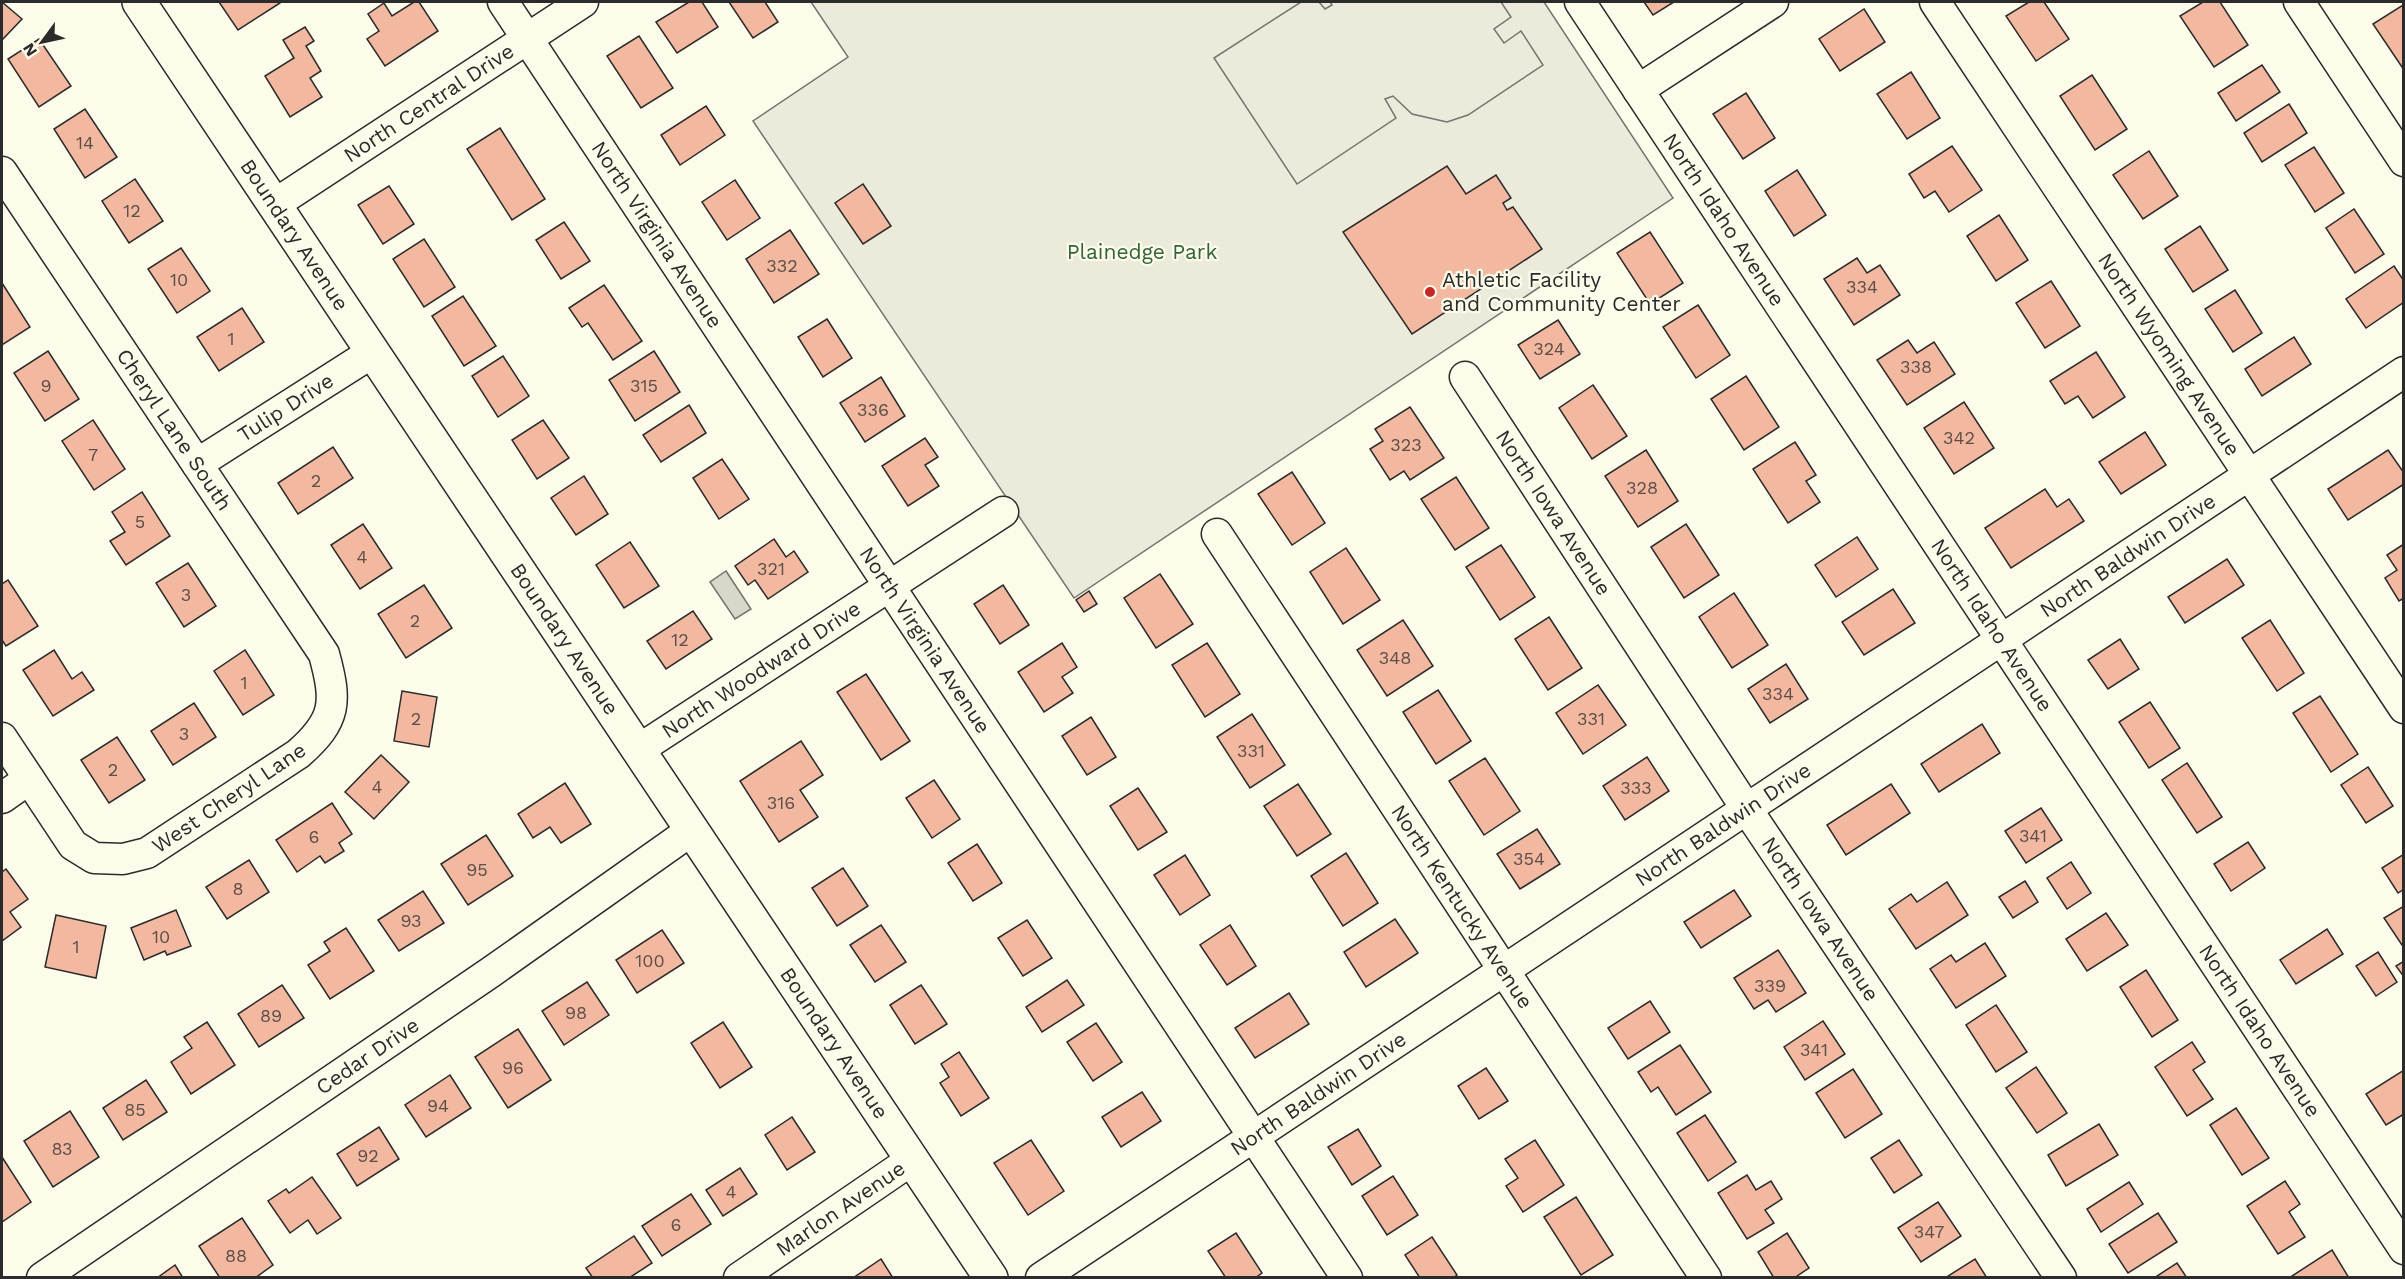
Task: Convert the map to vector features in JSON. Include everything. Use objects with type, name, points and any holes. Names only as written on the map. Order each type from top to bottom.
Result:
[{"type":"main road","name":"Boundary Avenue","points":[[139,2],[991,1278]]},
{"type":"street","name":"North Virginia Avenue","points":[[503,2],[1347,1278]]},
{"type":"street","name":"North Central Drive","points":[[275,204],[583,2]]},
{"type":"street","name":"North Idaho Avenue","points":[[1580,2],[2403,1249]]},
{"type":"street","points":[[1638,90],[1773,2]]},
{"type":"street","name":"North Wyoming Avenue","points":[[1935,2],[2403,708]]},
{"type":"street","points":[[2299,2],[2403,160]]},
{"type":"street","name":"Cheryl Lane South","points":[[2,172],[324,654],[333,687],[332,695]]},
{"type":"street","name":"Tulip Drive","points":[[197,464],[373,352]]},
{"type":"street","name":"North Baldwin Drive","points":[[1041,1278],[1502,969],[2403,372]]},
{"type":"street","name":"North Iowa Avenue","points":[[1465,377],[1746,808],[2061,1278]]},
{"type":"street","name":"North Woodward Drive","points":[[638,750],[1003,512]]},
{"type":"street","name":"North Kentucky Avenue","points":[[1217,534],[1706,1278]]},
{"type":"street","name":"West Cheryl Lane","points":[[29,779],[73,845],[94,858],[123,859],[147,853],[241,793],[317,738],[328,721],[332,695]]},
{"type":"street","points":[[2,738],[29,779],[2,798]]},
{"type":"street","name":"Cedar Drive","points":[[42,1278],[490,972],[692,830]]},
{"type":"street","name":"Marlon Avenue","points":[[739,1278],[912,1159]]},
{"type":"green space","name":"Plainedge Park","points":[[811,2],[1544,2],[1673,198],[1074,598],[753,121],[848,57]]},
{"type":"shaded area","points":[[1301,2],[1319,2],[1325,9],[1332,5],[1330,2],[1501,2],[1511,17],[1494,29],[1504,43],[1521,31],[1543,65],[1468,115],[1447,122],[1412,114],[1393,96],[1385,99],[1396,118],[1297,184],[1214,58]]},
{"type":"shaded area","points":[[726,571],[751,609],[735,619],[710,582]]},
{"type":"building","points":[[2,2],[22,19],[2,40]]},
{"type":"building","points":[[219,2],[280,2],[280,3],[238,30]]},
{"type":"building","points":[[414,2],[419,2],[438,31],[385,66],[367,39],[379,31],[368,14],[384,3],[392,16]]},
{"type":"building","points":[[689,2],[702,2],[718,27],[677,53],[656,22]]},
{"type":"building","points":[[729,2],[765,2],[778,22],[753,38]]},
{"type":"building","points":[[1644,2],[1674,2],[1653,15]]},
{"type":"building","points":[[2029,2],[2044,2],[2069,39],[2036,61],[2006,16]]},
{"type":"building","points":[[2203,2],[2220,2],[2248,45],[2214,67],[2180,16]]},
{"type":"building","points":[[2403,5],[2404,7],[2404,70],[2373,24]]},
{"type":"building","points":[[1864,9],[1885,42],[1840,71],[1819,39]]},
{"type":"building","points":[[305,27],[314,41],[306,46],[321,71],[310,78],[322,97],[290,117],[265,76],[294,58],[283,40]]},
{"type":"building","points":[[639,36],[673,88],[641,108],[607,56]]},
{"type":"building","points":[[39,39],[71,86],[39,107],[8,59]]},
{"type":"building","points":[[2262,65],[2280,92],[2236,121],[2218,93]]},
{"type":"building","points":[[1911,72],[1940,118],[1907,139],[1877,94]]},
{"type":"building","points":[[2092,75],[2127,129],[2095,150],[2060,96]]},
{"type":"building","points":[[1746,93],[1775,138],[1743,159],[1713,114]]},
{"type":"building","points":[[2289,104],[2307,133],[2262,162],[2244,133]]},
{"type":"building","points":[[706,106],[725,135],[680,165],[661,135]]},
{"type":"building","points":[[85,109],[117,157],[85,178],[54,129]]},
{"type":"building","points":[[500,128],[545,199],[512,220],[467,149]]},
{"type":"building","points":[[1952,146],[1982,190],[1949,212],[1935,191],[1924,198],[1909,174]]},
{"type":"building","points":[[2314,147],[2344,193],[2315,212],[2285,165]]},
{"type":"building","points":[[2149,151],[2178,196],[2143,219],[2113,175]]},
{"type":"building","name":"Athletic Facility and Community Center","points":[[1447,166],[1466,194],[1496,175],[1511,198],[1503,203],[1507,210],[1513,207],[1542,249],[1412,334],[1343,232]]},
{"type":"building","points":[[1797,170],[1826,215],[1794,236],[1765,191]]},
{"type":"building","points":[[135,179],[163,221],[129,243],[102,201]]},
{"type":"building","points":[[735,180],[760,218],[727,240],[702,202]]},
{"type":"building","points":[[863,184],[891,226],[863,244],[835,203]]},
{"type":"building","points":[[389,186],[414,224],[383,244],[358,205]]},
{"type":"building","points":[[2354,209],[2384,254],[2355,273],[2326,228]]},
{"type":"building","points":[[1999,215],[2028,260],[1996,281],[1967,236]]},
{"type":"building","points":[[564,222],[590,261],[561,279],[536,240]]},
{"type":"building","points":[[2200,226],[2228,270],[2193,292],[2165,249]]},
{"type":"building","points":[[790,230],[819,274],[774,303],[746,259]]},
{"type":"building","points":[[1650,232],[1683,283],[1650,304],[1617,253]]},
{"type":"building","points":[[424,239],[455,287],[424,307],[393,259]]},
{"type":"building","points":[[181,248],[210,291],[177,313],[148,269]]},
{"type":"building","points":[[1857,258],[1867,273],[1880,265],[1900,295],[1854,325],[1824,279]]},
{"type":"building","points":[[2394,266],[2404,281],[2404,302],[2366,328],[2346,299]]},
{"type":"building","points":[[2051,281],[2080,326],[2045,348],[2016,303]]},
{"type":"building","points":[[2,283],[30,327],[2,345]]},
{"type":"building","points":[[604,285],[642,341],[613,360],[588,323],[582,327],[569,308]]},
{"type":"building","points":[[2235,290],[2262,333],[2233,352],[2205,309]]},
{"type":"building","points":[[463,296],[496,346],[464,366],[432,316]]},
{"type":"building","points":[[1698,305],[1730,355],[1696,378],[1663,327]]},
{"type":"building","points":[[242,308],[264,342],[219,371],[197,337]]},
{"type":"building","points":[[827,319],[852,358],[823,377],[798,337]]},
{"type":"building","points":[[1558,320],[1580,354],[1540,379],[1518,345]]},
{"type":"building","points":[[2294,337],[2311,364],[2262,396],[2245,369]]},
{"type":"building","points":[[1908,340],[1917,353],[1934,342],[1955,374],[1907,405],[1877,360]]},
{"type":"building","points":[[48,351],[79,399],[45,421],[14,373]]},
{"type":"building","points":[[654,351],[680,392],[635,421],[609,380]]},
{"type":"building","points":[[2096,352],[2125,397],[2093,418],[2078,396],[2065,404],[2050,381]]},
{"type":"building","points":[[503,356],[529,396],[498,417],[472,376]]},
{"type":"building","points":[[1746,376],[1779,427],[1744,450],[1711,399]]},
{"type":"building","points":[[881,377],[905,416],[865,442],[840,403]]},
{"type":"building","points":[[1593,385],[1627,436],[1592,459],[1559,408]]},
{"type":"building","points":[[1964,402],[1994,448],[1954,474],[1924,428]]},
{"type":"building","points":[[689,405],[706,433],[661,462],[643,435]]},
{"type":"building","points":[[1410,407],[1444,458],[1410,480],[1404,471],[1390,480],[1370,449],[1383,441],[1375,429]]},
{"type":"building","points":[[93,420],[125,469],[94,490],[62,441]]},
{"type":"building","points":[[543,420],[569,458],[537,479],[512,440]]},
{"type":"building","points":[[2145,432],[2166,465],[2121,494],[2099,462]]},
{"type":"building","points":[[925,438],[938,457],[925,465],[939,486],[908,506],[882,466]]},
{"type":"building","points":[[1795,442],[1816,475],[1806,481],[1820,502],[1788,523],[1753,469]]},
{"type":"building","points":[[333,447],[353,478],[298,514],[278,483]]},
{"type":"building","points":[[1646,450],[1678,501],[1638,527],[1605,476]]},
{"type":"building","points":[[2388,450],[2404,473],[2404,484],[2348,520],[2328,489]]},
{"type":"building","points":[[722,459],[749,499],[719,519],[693,478]]},
{"type":"building","points":[[1292,472],[1325,523],[1292,545],[1258,494]]},
{"type":"building","points":[[584,476],[608,514],[576,535],[551,498]]},
{"type":"building","points":[[1456,477],[1489,528],[1455,550],[1421,499]]},
{"type":"building","points":[[2045,489],[2057,507],[2069,499],[2084,521],[2011,568],[1985,528]]},
{"type":"building","points":[[142,492],[170,536],[126,565],[110,541],[125,532],[112,512]]},
{"type":"building","points":[[363,524],[392,568],[360,589],[331,545]]},
{"type":"building","points":[[1686,524],[1719,575],[1684,598],[1651,547]]},
{"type":"building","points":[[1857,537],[1878,569],[1836,597],[1815,565]]},
{"type":"building","points":[[774,539],[786,557],[794,551],[808,572],[768,599],[755,580],[748,585],[735,566]]},
{"type":"building","points":[[630,542],[659,586],[624,608],[596,565]]},
{"type":"building","points":[[2404,544],[2404,598],[2399,601],[2385,578],[2397,570],[2387,555]]},
{"type":"building","points":[[1501,545],[1535,597],[1500,620],[1466,567]]},
{"type":"building","points":[[1346,548],[1380,600],[1343,624],[1310,572]]},
{"type":"building","points":[[2227,559],[2244,585],[2185,623],[2168,597]]},
{"type":"building","points":[[188,563],[216,606],[184,627],[156,583]]},
{"type":"building","points":[[1160,574],[1193,624],[1156,648],[1124,598]]},
{"type":"building","points":[[8,580],[38,626],[6,646],[2,640],[2,584]]},
{"type":"building","points":[[424,585],[452,628],[406,658],[378,614]]},
{"type":"building","points":[[1003,585],[1029,625],[1000,644],[974,604]]},
{"type":"building","points":[[1893,589],[1915,623],[1864,655],[1842,622]]},
{"type":"building","points":[[1089,591],[1097,604],[1084,612],[1076,600]]},
{"type":"building","points":[[1734,593],[1768,645],[1732,668],[1699,617]]},
{"type":"building","points":[[693,611],[712,639],[666,669],[647,641]]},
{"type":"building","points":[[1549,617],[1582,668],[1548,690],[1515,639]]},
{"type":"building","points":[[1403,620],[1433,666],[1387,696],[1357,650]]},
{"type":"building","points":[[2270,620],[2304,673],[2277,691],[2242,638]]},
{"type":"building","points":[[2120,639],[2139,669],[2108,689],[2088,660]]},
{"type":"building","points":[[1062,643],[1077,667],[1062,677],[1073,693],[1044,712],[1018,672]]},
{"type":"building","points":[[1207,643],[1240,694],[1205,717],[1172,665]]},
{"type":"building","points":[[54,650],[72,679],[82,672],[94,690],[53,716],[23,670]]},
{"type":"building","points":[[245,650],[274,695],[243,715],[214,671]]},
{"type":"building","points":[[1786,664],[1808,699],[1770,723],[1748,689]]},
{"type":"building","points":[[866,674],[910,741],[881,760],[837,692]]},
{"type":"building","points":[[1598,685],[1626,725],[1583,754],[1556,713]]},
{"type":"building","points":[[1438,690],[1471,741],[1436,764],[1403,712]]},
{"type":"building","points":[[402,691],[437,697],[429,747],[394,741]]},
{"type":"building","points":[[2320,696],[2358,754],[2331,772],[2293,713]]},
{"type":"building","points":[[2150,702],[2180,748],[2149,768],[2119,722]]},
{"type":"building","points":[[194,703],[216,737],[173,765],[151,731]]},
{"type":"building","points":[[1252,714],[1285,765],[1250,788],[1217,737]]},
{"type":"building","points":[[1091,717],[1116,757],[1087,775],[1062,736]]},
{"type":"building","points":[[1982,724],[2000,753],[1939,792],[1921,764]]},
{"type":"building","points":[[117,737],[145,780],[109,803],[81,760]]},
{"type":"building","points":[[801,741],[823,775],[800,790],[818,817],[779,842],[740,781]]},
{"type":"building","points":[[381,755],[409,782],[374,819],[345,792]]},
{"type":"building","points":[[1647,757],[1669,791],[1625,820],[1603,786]]},
{"type":"building","points":[[1485,758],[1520,811],[1484,835],[1449,781]]},
{"type":"building","points":[[2187,763],[2222,817],[2197,833],[2162,780]]},
{"type":"building","points":[[2368,767],[2393,806],[2366,823],[2341,785]]},
{"type":"building","points":[[934,780],[960,819],[932,838],[906,798]]},
{"type":"building","points":[[565,783],[591,824],[561,843],[550,827],[533,838],[518,814]]},
{"type":"building","points":[[1298,784],[1331,834],[1297,856],[1264,806]]},
{"type":"building","points":[[1891,784],[1910,813],[1846,855],[1827,825]]},
{"type":"building","points":[[1138,788],[1167,832],[1138,850],[1110,806]]},
{"type":"building","points":[[332,803],[352,834],[339,843],[344,851],[325,863],[320,856],[297,872],[276,840]]},
{"type":"building","points":[[2041,808],[2062,840],[2026,863],[2005,831]]},
{"type":"building","points":[[1537,829],[1560,864],[1520,889],[1497,854]]},
{"type":"building","points":[[486,835],[513,876],[468,905],[441,864]]},
{"type":"building","points":[[2248,842],[2265,868],[2231,891],[2214,864]]},
{"type":"building","points":[[977,844],[1002,883],[973,901],[948,863]]},
{"type":"building","points":[[1346,853],[1378,903],[1343,926],[1311,876]]},
{"type":"building","points":[[2404,854],[2404,889],[2398,893],[2382,868]]},
{"type":"building","points":[[1185,855],[1210,895],[1180,915],[1154,875]]},
{"type":"building","points":[[249,860],[269,892],[227,919],[206,887]]},
{"type":"building","points":[[2071,862],[2091,893],[2067,909],[2047,878]]},
{"type":"building","points":[[843,868],[868,906],[837,926],[812,888]]},
{"type":"building","points":[[6,869],[28,899],[10,912],[21,927],[2,941],[2,872]]},
{"type":"building","points":[[2025,881],[2038,902],[2013,918],[1999,897]]},
{"type":"building","points":[[1947,882],[1968,915],[1916,949],[1889,909],[1911,894],[1917,902]]},
{"type":"building","points":[[1734,890],[1751,916],[1701,948],[1684,922]]},
{"type":"building","points":[[423,891],[444,923],[399,951],[378,920]]},
{"type":"building","points":[[2404,906],[2404,944],[2402,945],[2384,918]]},
{"type":"building","points":[[176,910],[191,946],[167,955],[165,951],[144,960],[131,928]]},
{"type":"building","points":[[2106,913],[2128,945],[2087,971],[2066,939]]},
{"type":"building","points":[[56,915],[106,926],[96,978],[45,967]]},
{"type":"building","points":[[1395,919],[1418,953],[1366,987],[1344,952]]},
{"type":"building","points":[[1027,920],[1052,958],[1023,976],[998,938]]},
{"type":"building","points":[[881,925],[906,962],[875,982],[850,945]]},
{"type":"building","points":[[1230,925],[1256,966],[1227,985],[1200,945]]},
{"type":"building","points":[[346,928],[374,971],[330,999],[308,965],[330,951],[324,942]]},
{"type":"building","points":[[2327,929],[2343,954],[2296,984],[2280,960]]},
{"type":"building","points":[[662,930],[684,963],[637,993],[616,960]]},
{"type":"building","points":[[1985,943],[2006,976],[1956,1008],[1930,969],[1951,955],[1956,962]]},
{"type":"building","points":[[1778,950],[1806,993],[1776,1012],[1768,1000],[1754,1009],[1734,978]]},
{"type":"building","points":[[2378,952],[2397,982],[2376,996],[2356,966]]},
{"type":"building","points":[[2404,961],[2404,977],[2396,966]]},
{"type":"building","points":[[2146,970],[2178,1020],[2152,1037],[2120,987]]},
{"type":"building","points":[[1067,980],[1084,1005],[1042,1032],[1026,1007]]},
{"type":"building","points":[[587,982],[609,1015],[564,1045],[542,1011]]},
{"type":"building","points":[[282,985],[304,1018],[259,1047],[238,1014]]},
{"type":"building","points":[[921,985],[947,1024],[915,1044],[890,1005]]},
{"type":"building","points":[[1289,993],[1309,1024],[1255,1058],[1235,1028]]},
{"type":"building","points":[[1650,1001],[1670,1032],[1628,1059],[1608,1028]]},
{"type":"building","points":[[1996,1005],[2027,1052],[1996,1072],[1966,1025]]},
{"type":"building","points":[[1823,1021],[1845,1054],[1805,1080],[1784,1047]]},
{"type":"building","points":[[207,1022],[235,1065],[191,1094],[171,1062],[192,1048],[184,1037]]},
{"type":"building","points":[[723,1022],[752,1067],[720,1088],[691,1043]]},
{"type":"building","points":[[1096,1023],[1122,1062],[1093,1081],[1067,1042]]},
{"type":"building","points":[[518,1029],[551,1080],[508,1108],[475,1057]]},
{"type":"building","points":[[2192,1042],[2205,1062],[2193,1070],[2213,1099],[2187,1116],[2155,1067]]},
{"type":"building","points":[[1680,1045],[1711,1092],[1676,1115],[1658,1087],[1651,1092],[1638,1072]]},
{"type":"building","points":[[959,1052],[989,1098],[961,1116],[940,1083],[949,1077],[941,1064]]},
{"type":"building","points":[[2036,1067],[2067,1113],[2037,1133],[2006,1088]]},
{"type":"building","points":[[1486,1068],[1508,1101],[1479,1119],[1458,1086]]},
{"type":"building","points":[[1853,1069],[1882,1114],[1845,1138],[1816,1093]]},
{"type":"building","points":[[2404,1070],[2404,1114],[2386,1125],[2366,1094]]},
{"type":"building","points":[[450,1075],[471,1108],[426,1137],[405,1105]]},
{"type":"building","points":[[146,1080],[167,1112],[123,1140],[103,1108]]},
{"type":"building","points":[[1142,1092],[1161,1121],[1121,1147],[1102,1117]]},
{"type":"building","points":[[2236,1108],[2269,1158],[2242,1175],[2210,1125]]},
{"type":"building","points":[[70,1111],[99,1157],[53,1187],[24,1141]]},
{"type":"building","points":[[1705,1115],[1736,1162],[1708,1181],[1677,1133]]},
{"type":"building","points":[[792,1117],[815,1152],[787,1170],[765,1135]]},
{"type":"building","points":[[2099,1124],[2118,1155],[2066,1186],[2048,1155]]},
{"type":"building","points":[[379,1127],[399,1159],[357,1186],[337,1154]]},
{"type":"building","points":[[1358,1129],[1381,1166],[1352,1185],[1328,1147]]},
{"type":"building","points":[[1031,1140],[1064,1191],[1028,1215],[994,1163]]},
{"type":"building","points":[[1535,1140],[1564,1185],[1523,1212],[1506,1186],[1518,1178],[1505,1159]]},
{"type":"building","points":[[1899,1140],[1922,1175],[1894,1193],[1871,1158]]},
{"type":"building","points":[[2,1157],[31,1202],[2,1222]]},
{"type":"building","points":[[740,1168],[757,1194],[723,1216],[706,1190]]},
{"type":"building","points":[[1747,1175],[1756,1190],[1771,1181],[1782,1199],[1765,1210],[1774,1223],[1747,1239],[1718,1193]]},
{"type":"building","points":[[1393,1176],[1418,1215],[1387,1235],[1362,1196]]},
{"type":"building","points":[[312,1177],[341,1218],[317,1234],[308,1220],[290,1233],[268,1201],[286,1189],[289,1193]]},
{"type":"building","points":[[2285,1181],[2300,1204],[2289,1212],[2305,1237],[2278,1254],[2247,1206]]},
{"type":"building","points":[[2129,1182],[2143,1204],[2101,1232],[2087,1209]]},
{"type":"building","points":[[691,1194],[711,1224],[662,1256],[642,1226]]},
{"type":"building","points":[[1576,1197],[1613,1255],[1581,1275],[1544,1217]]},
{"type":"building","points":[[1938,1202],[1961,1236],[1921,1262],[1898,1228]]},
{"type":"building","points":[[2158,1213],[2177,1242],[2128,1273],[2109,1244]]},
{"type":"building","points":[[242,1218],[273,1265],[255,1278],[220,1278],[199,1246]]},
{"type":"building","points":[[1236,1233],[1262,1273],[1255,1278],[1226,1278],[1208,1251]]},
{"type":"building","points":[[1787,1233],[1809,1268],[1794,1278],[1774,1278],[1758,1252]]},
{"type":"building","points":[[634,1236],[652,1263],[629,1278],[593,1278],[586,1268]]},
{"type":"building","points":[[1432,1237],[1457,1275],[1453,1278],[1420,1278],[1405,1255]]},
{"type":"building","points":[[2332,1250],[2349,1278],[2293,1278],[2292,1276]]},
{"type":"building","points":[[881,1259],[893,1278],[853,1278]]},
{"type":"building","points":[[1975,1259],[1987,1278],[1945,1278]]},
{"type":"building","points":[[2177,1263],[2187,1278],[2154,1278]]},
{"type":"building","points":[[175,1265],[183,1278],[157,1278]]},
{"type":"place","name":"Athletic Facility and Community Center","points":[[1430,292]]}]
